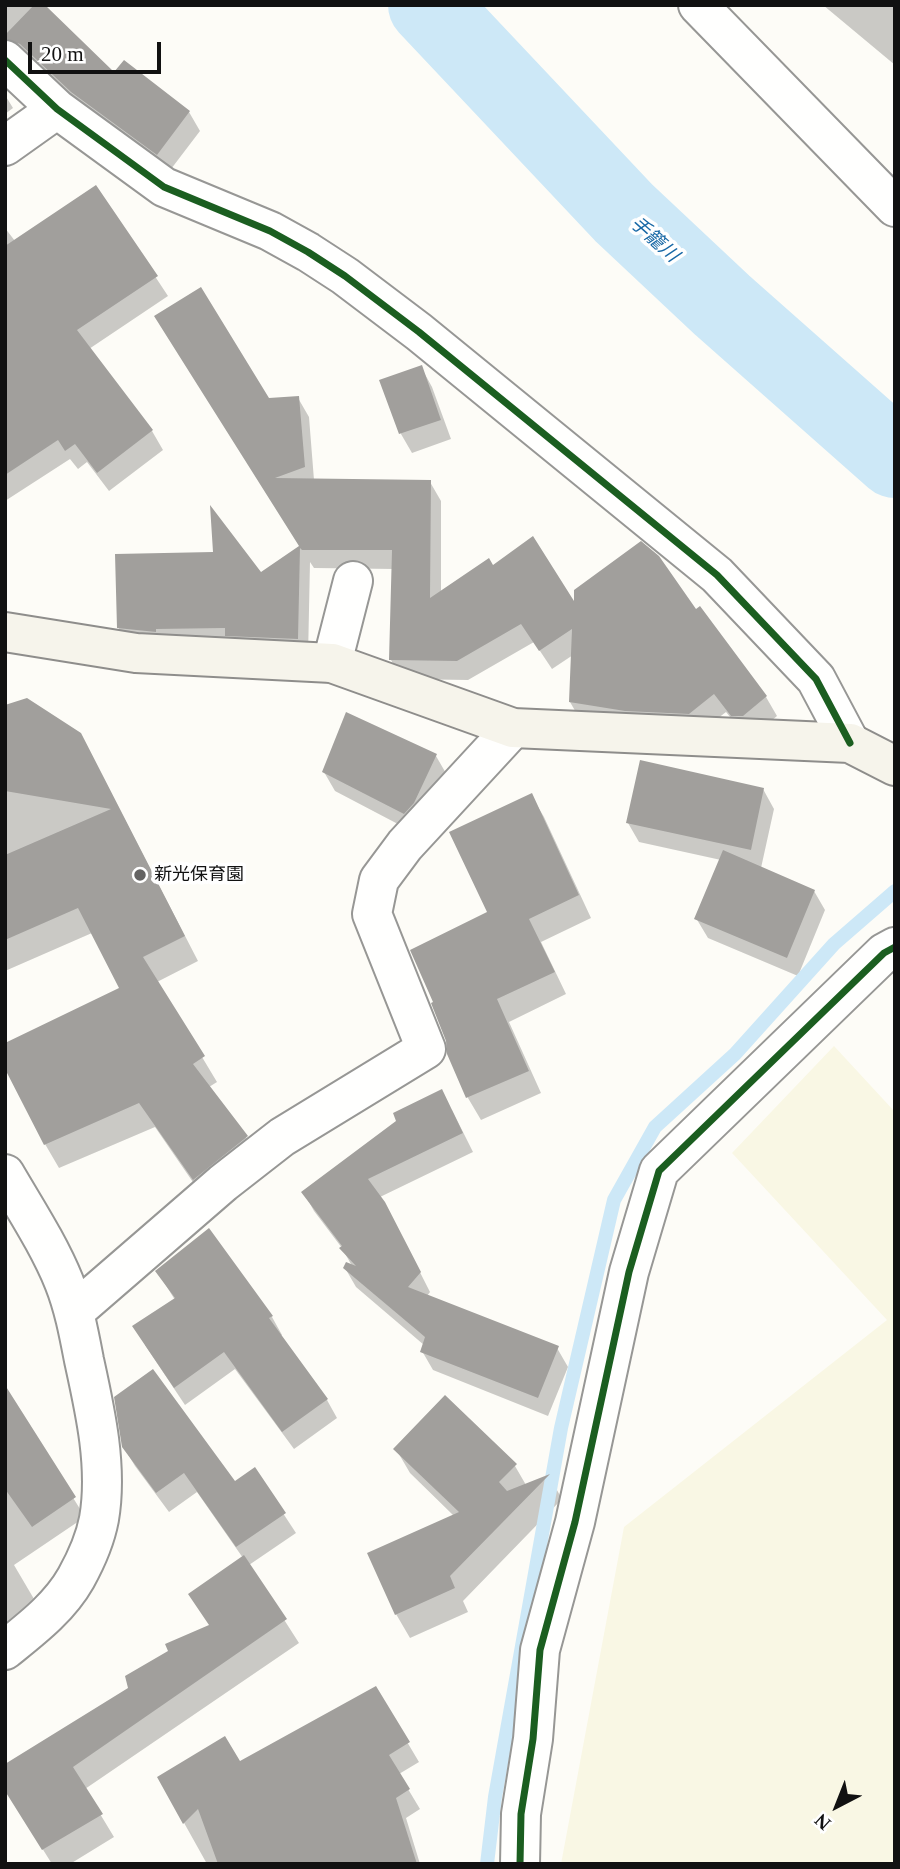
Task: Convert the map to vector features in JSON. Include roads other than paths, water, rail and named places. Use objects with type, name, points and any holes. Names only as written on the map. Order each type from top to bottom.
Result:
[{"type":"street","points":[[698,5],[895,207]]},
{"type":"street","points":[[5,60],[57,109],[164,187],[270,231],[309,252],[419,332],[717,575],[816,679],[849,743]]},
{"type":"street","points":[[5,146],[57,109]]},
{"type":"street","points":[[332,663],[353,581]]},
{"type":"street","points":[[5,632],[136,653],[332,663],[513,728],[849,743],[895,766]]},
{"type":"street","points":[[74,1312],[223,1182],[282,1137],[426,1049],[372,914],[379,880],[405,845],[513,728]]},
{"type":"street","points":[[520,1864],[521,1814],[533,1739],[540,1650],[575,1522],[629,1272],[659,1171],[884,953],[895,947]]},
{"type":"street","points":[[5,1174],[47,1247],[64,1282],[74,1312],[100,1452],[101,1502],[98,1524],[86,1560],[64,1597],[5,1650]]},
{"type":"waterway","name":"手籠川","points":[[428,5],[624,213],[722,305],[895,458]]},
{"type":"waterway","points":[[487,1864],[495,1797],[561,1428],[614,1200],[655,1127],[735,1054],[834,944],[895,891]]},
{"type":"place","name":"新光保育園","points":[[140,875]]}]
